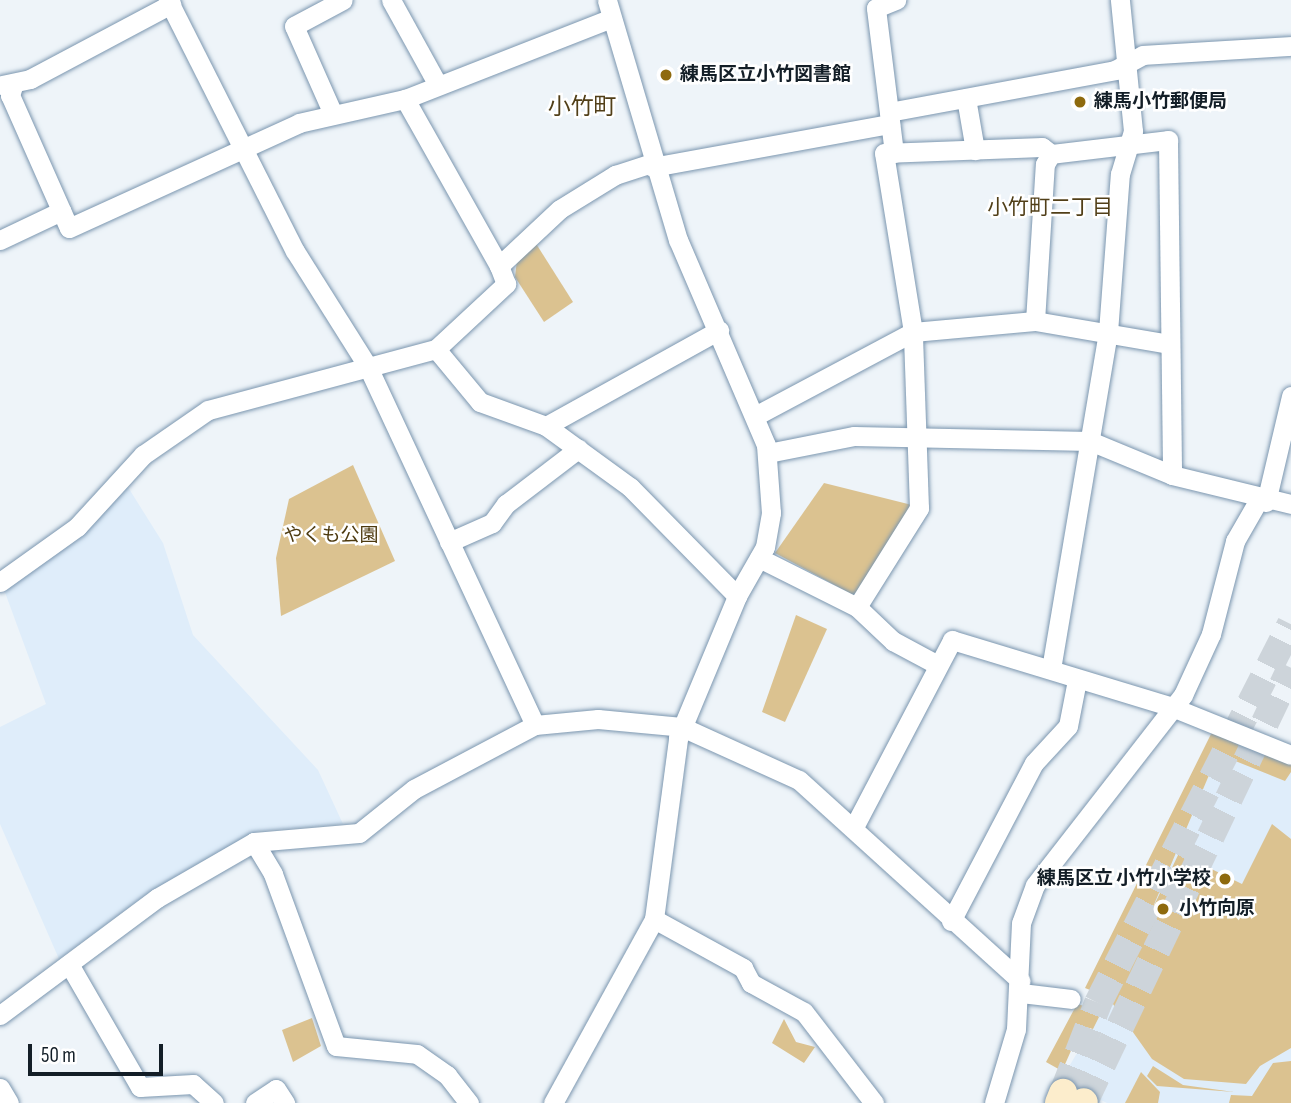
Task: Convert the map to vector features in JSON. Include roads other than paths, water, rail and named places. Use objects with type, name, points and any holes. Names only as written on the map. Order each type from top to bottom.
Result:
[{"type":"street","points":[[333,114],[293,26],[342,0]]},
{"type":"street","points":[[391,0],[438,85]]},
{"type":"street","points":[[894,153],[876,8],[896,0]]},
{"type":"street","points":[[1051,669],[1108,332],[1120,174],[1130,141],[1128,63],[1120,0]]},
{"type":"street","points":[[535,725],[368,367],[295,251],[242,148],[170,2],[7,84],[69,228],[242,148],[333,114],[405,99],[609,9],[652,165],[755,415],[768,453],[770,530],[759,558],[737,596],[682,727],[658,858],[654,919],[553,1103]]},
{"type":"street","points":[[499,267],[560,209],[615,175],[652,165],[890,118],[966,98],[1128,63],[1143,55],[1291,46]]},
{"type":"street","points":[[966,98],[975,149]]},
{"type":"street","points":[[0,582],[77,527],[143,455],[208,410],[436,348],[506,284],[405,99]]},
{"type":"street","points":[[858,607],[919,508],[920,437],[914,332],[884,153],[1042,147],[1051,154],[1160,138],[1170,146],[1172,475]]},
{"type":"street","points":[[1035,321],[1045,164],[1051,154]]},
{"type":"street","points":[[0,240],[61,211]]},
{"type":"street","points":[[755,415],[914,332],[1035,321],[1170,344]]},
{"type":"street","points":[[546,426],[719,330]]},
{"type":"street","points":[[436,348],[480,402],[546,426],[630,487],[737,596]]},
{"type":"street","points":[[994,1103],[1021,987],[1021,923],[1035,885],[1183,695],[1211,634],[1236,541],[1262,502],[1291,396]]},
{"type":"street","points":[[768,453],[842,437],[1090,441],[1172,475],[1262,502],[1291,504]]},
{"type":"street","points":[[449,542],[492,523],[506,503],[578,449]]},
{"type":"street","points":[[759,558],[858,607],[893,641],[938,665]]},
{"type":"street","points":[[855,825],[952,639],[1051,669],[1077,680],[1172,707],[1290,753]]},
{"type":"street","points":[[951,921],[1034,763],[1068,726],[1077,680]]},
{"type":"street","points":[[0,1014],[157,898],[254,842],[359,833],[414,789],[535,725],[598,719],[682,727],[799,780],[855,825],[1021,987],[1071,999]]},
{"type":"street","points":[[254,842],[272,874],[336,1046],[417,1054],[447,1075],[470,1103]]},
{"type":"street","points":[[654,919],[743,968],[751,983],[804,1012],[873,1103]]},
{"type":"street","points":[[69,964],[140,1087],[193,1084],[214,1103]]},
{"type":"street","points":[[0,1088],[9,1103]]},
{"type":"street","points":[[255,1103],[276,1089],[285,1103]]},
{"type":"tunnel","points":[[1063,1093],[1098,1003],[1291,624]]},
{"type":"tunnel","points":[[1084,1102],[1291,668]]},
{"type":"place","name":"練馬区立小竹図書館","points":[[666,75]]},
{"type":"place","name":"練馬小竹郵便局","points":[[1080,102]]},
{"type":"place","name":"練馬区立 小竹小学校","points":[[1225,879]]},
{"type":"place","name":"小竹向原","points":[[1163,909]]},
{"type":"district","name":"小竹町","points":[[582,107]]},
{"type":"district","name":"小竹町二丁目","points":[[1050,208]]},
{"type":"park label","name":"やくも公園","points":[[331,536]]}]
